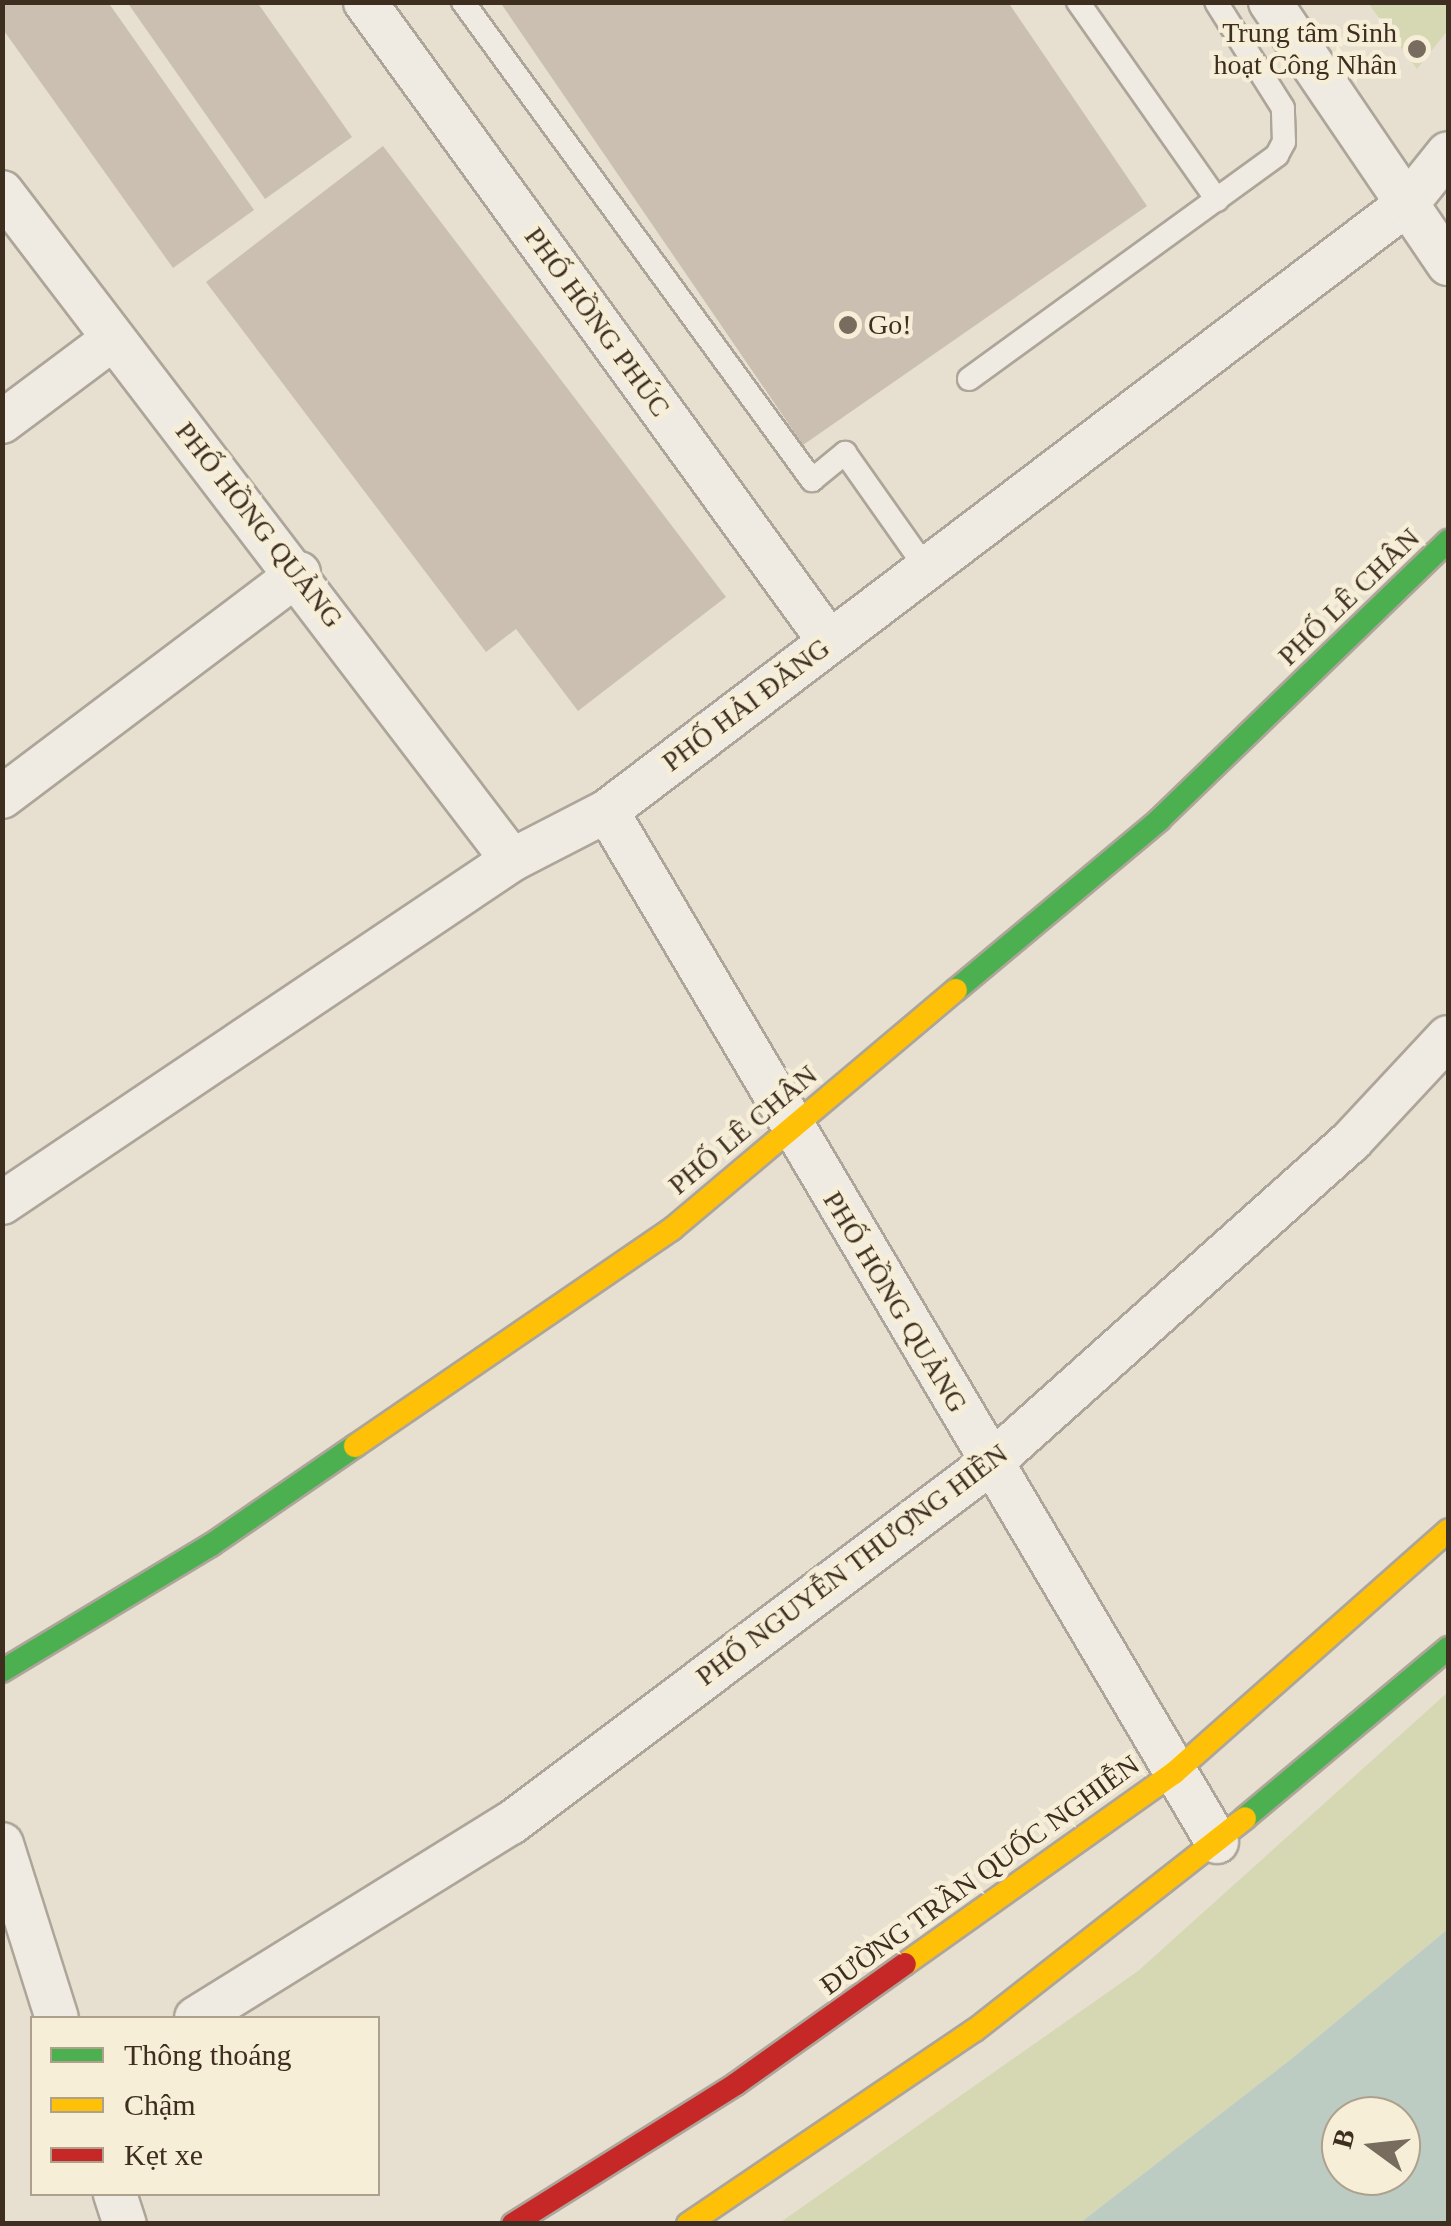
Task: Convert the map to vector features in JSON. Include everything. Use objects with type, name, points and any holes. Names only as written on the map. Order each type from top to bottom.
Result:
[{"type":"main road","name":"PHỐ LÊ CHÂN","points":[[2,1672],[211,1546],[639,1252],[1159,820],[1448,541]]},
{"type":"main road","name":"ĐƯỜNG TRẦN QUỐC NGHIỄN","points":[[513,2224],[736,2084],[1174,1773],[1448,1531]]},
{"type":"main road","points":[[688,2224],[975,2030],[1217,1842],[1448,1648]]},
{"type":"street","name":"PHỐ HỒNG PHÚC","points":[[366,2],[829,641]]},
{"type":"street","points":[[1270,2],[1448,264]]},
{"type":"street","name":"PHỐ HẢI ĐĂNG","points":[[2,1203],[512,860],[608,812],[1408,204],[1448,152]]},
{"type":"street","name":"PHỐ HỒNG QUẢNG","points":[[2,192],[299,573],[512,860]]},
{"type":"street","points":[[2,422],[113,339]]},
{"type":"street","points":[[2,798],[299,573]]},
{"type":"street","name":"PHỐ HỒNG QUẢNG","points":[[608,812],[791,1129],[1217,1842]]},
{"type":"street","name":"PHỐ NGUYỄN THƯỢNG HIỀN","points":[[199,2016],[511,1823],[992,1462],[1351,1141],[1448,1038]]},
{"type":"street","points":[[2,1844],[56,2016]]},
{"type":"street","points":[[116,2196],[125,2224]]},
{"type":"lane","points":[[463,2],[812,480],[845,454],[926,568]]},
{"type":"lane","points":[[1078,2],[1218,200]]},
{"type":"lane","points":[[969,379],[1277,155],[1285,128],[1283,108],[1216,2]]},
{"type":"green space","name":"Trung tâm Sinh hoạt Công Nhân","points":[[1368,3],[1448,3],[1448,30],[1417,69]]},
{"type":"green space","points":[[1448,1692],[1448,1929],[1290,2060],[1080,2223],[778,2224],[1138,1971]]},
{"type":"shaded area","points":[[1448,1929],[1448,2223],[1080,2223],[1290,2060]]},
{"type":"building","points":[[2,2],[108,2],[254,210],[173,268],[2,28]]},
{"type":"building","points":[[127,2],[257,2],[352,137],[265,199]]},
{"type":"building","name":"Go!","points":[[500,2],[1008,2],[1147,206],[803,445]]},
{"type":"building","points":[[383,146],[726,597],[578,711],[516,629],[486,652],[206,282]]},
{"type":"traffic: fast","points":[[956,990],[1159,820],[1448,541]]},
{"type":"traffic: fast","points":[[2,1671],[211,1545],[355,1446]]},
{"type":"traffic: fast","points":[[1245,1818],[1448,1648]]},
{"type":"traffic: slow","points":[[355,1446],[672,1229],[956,990]]},
{"type":"traffic: slow","points":[[905,1964],[1174,1773],[1448,1531]]},
{"type":"traffic: slow","points":[[688,2224],[975,2030],[1245,1818]]},
{"type":"traffic: jam","points":[[513,2224],[736,2084],[905,1964]]},
{"type":"place","name":"Trung tâm Sinh hoạt Công Nhân","points":[[1417,49]]},
{"type":"place","name":"Go!","points":[[848,325]]}]
